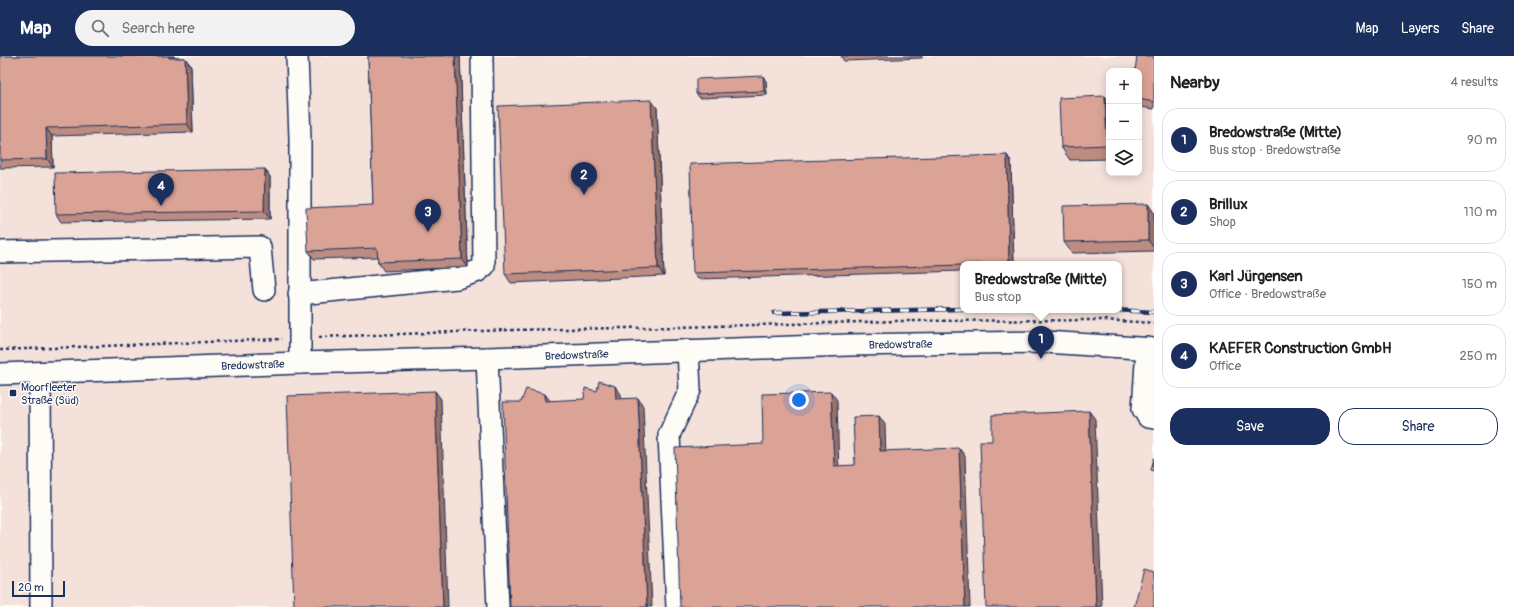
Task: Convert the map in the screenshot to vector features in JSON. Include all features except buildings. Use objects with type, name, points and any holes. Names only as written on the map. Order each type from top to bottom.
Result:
[{"type":"street","points":[[297,56],[300,138],[300,363]]},
{"type":"street","points":[[299,294],[457,278],[478,271],[484,266],[482,56]]},
{"type":"street","points":[[0,252],[260,247],[264,290]]},
{"type":"street","name":"Bredowstraße","points":[[0,374],[855,345],[1045,342],[1151,349]]},
{"type":"street","points":[[1151,349],[1143,410],[1148,417],[1154,418]]},
{"type":"street","points":[[677,607],[669,435],[690,390],[688,350]]},
{"type":"street","points":[[487,358],[498,607]]},
{"type":"street","points":[[40,373],[41,607]]},
{"type":"path","points":[[0,350],[509,330],[680,327],[897,320],[1103,320],[1154,323]]},
{"type":"shaded area","points":[[0,56],[1154,56],[1154,607],[0,607]]},
{"type":"railway","points":[[774,313],[960,309]]},
{"type":"railway","points":[[1122,310],[1154,312]]},
{"type":"place","name":"Brillux","points":[[584,195]]},
{"type":"place","name":"KAEFER Construction GmbH","points":[[161,206]]},
{"type":"place","name":"Karl Jürgensen","points":[[428,232]]},
{"type":"place","name":"Bredowstraße (Mitte)","points":[[1041,359]]},
{"type":"place","name":"Moorfleeter Straße (Süd)","points":[[13,393]]}]
